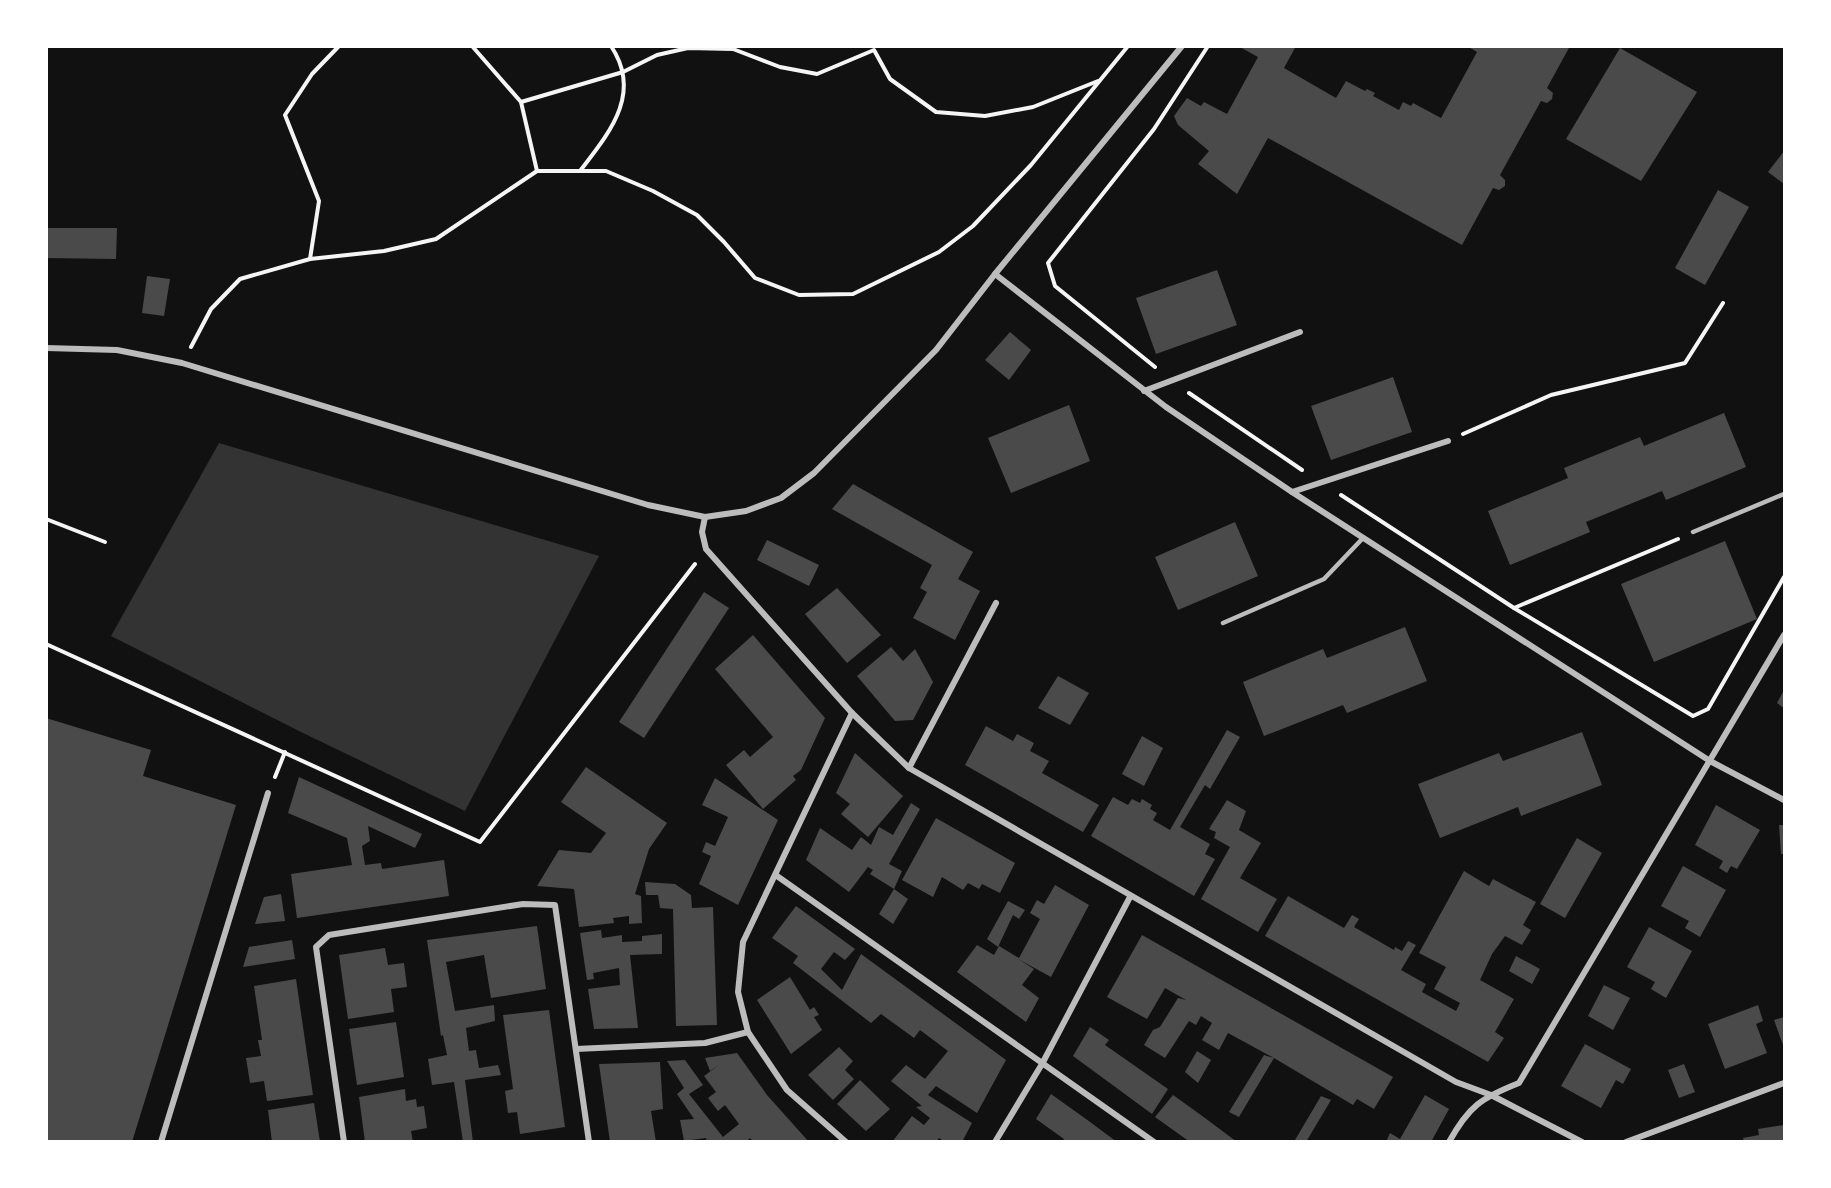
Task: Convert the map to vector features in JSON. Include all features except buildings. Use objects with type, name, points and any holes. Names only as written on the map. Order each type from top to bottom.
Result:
[{"type":"street","points":[[46,348],[117,350],[182,363],[648,505],[705,516],[746,511],[781,498],[814,473],[936,350],[995,274],[1182,46]]},
{"type":"street","points":[[995,274],[1144,391],[1292,492],[1710,761],[1785,800]]},
{"type":"street","points":[[1144,391],[1300,332]]},
{"type":"street","points":[[1292,492],[1448,441]]},
{"type":"street","points":[[705,516],[702,532],[706,549],[852,713],[909,768],[1130,897],[1456,1082],[1491,1095],[1582,1142]]},
{"type":"street","points":[[909,768],[996,603]]},
{"type":"street","points":[[1449,1142],[1465,1114],[1491,1095],[1519,1083],[1785,635]]},
{"type":"street","points":[[846,1142],[787,1090],[748,1032],[738,992],[743,942],[777,876],[852,713]]},
{"type":"street","points":[[161,1142],[268,793]]},
{"type":"street","points":[[777,876],[1154,1142]]},
{"type":"street","points":[[995,1142],[1042,1064],[1130,897]]},
{"type":"street","points":[[344,1142],[316,947],[329,935],[523,904],[555,905],[589,1142]]},
{"type":"street","points":[[576,1049],[705,1043],[748,1032]]},
{"type":"street","points":[[1626,1142],[1785,1083]]},
{"type":"lane","points":[[1693,532],[1785,494]]},
{"type":"lane","points":[[1223,622],[1324,579],[1363,538]]},
{"type":"path","points":[[310,259],[319,201],[285,115],[312,74],[339,46]]},
{"type":"path","points":[[472,46],[521,102],[537,171]]},
{"type":"path","points":[[580,171],[609,133],[624,100],[623,72],[611,46]]},
{"type":"path","points":[[182,363],[211,309],[240,279],[310,259],[384,251],[435,238],[537,171],[606,171],[652,191],[697,215],[755,278],[799,295],[853,294],[939,252],[973,226],[1031,165],[1128,46]]},
{"type":"path","points":[[521,102],[623,72],[657,56],[688,48],[733,49],[780,67],[817,74],[875,48],[890,79],[936,112],[986,116],[1033,106],[1101,80]]},
{"type":"path","points":[[1448,441],[1551,395],[1685,363],[1723,303]]},
{"type":"path","points":[[46,519],[105,542]]},
{"type":"path","points":[[1693,532],[1514,608],[1693,716],[1708,709],[1785,577]]},
{"type":"path","points":[[46,644],[480,842],[706,549]]},
{"type":"path","points":[[268,793],[285,752]]},
{"type":"shaded area","points":[[219,443],[599,556],[465,811],[301,732],[111,636]]}]
